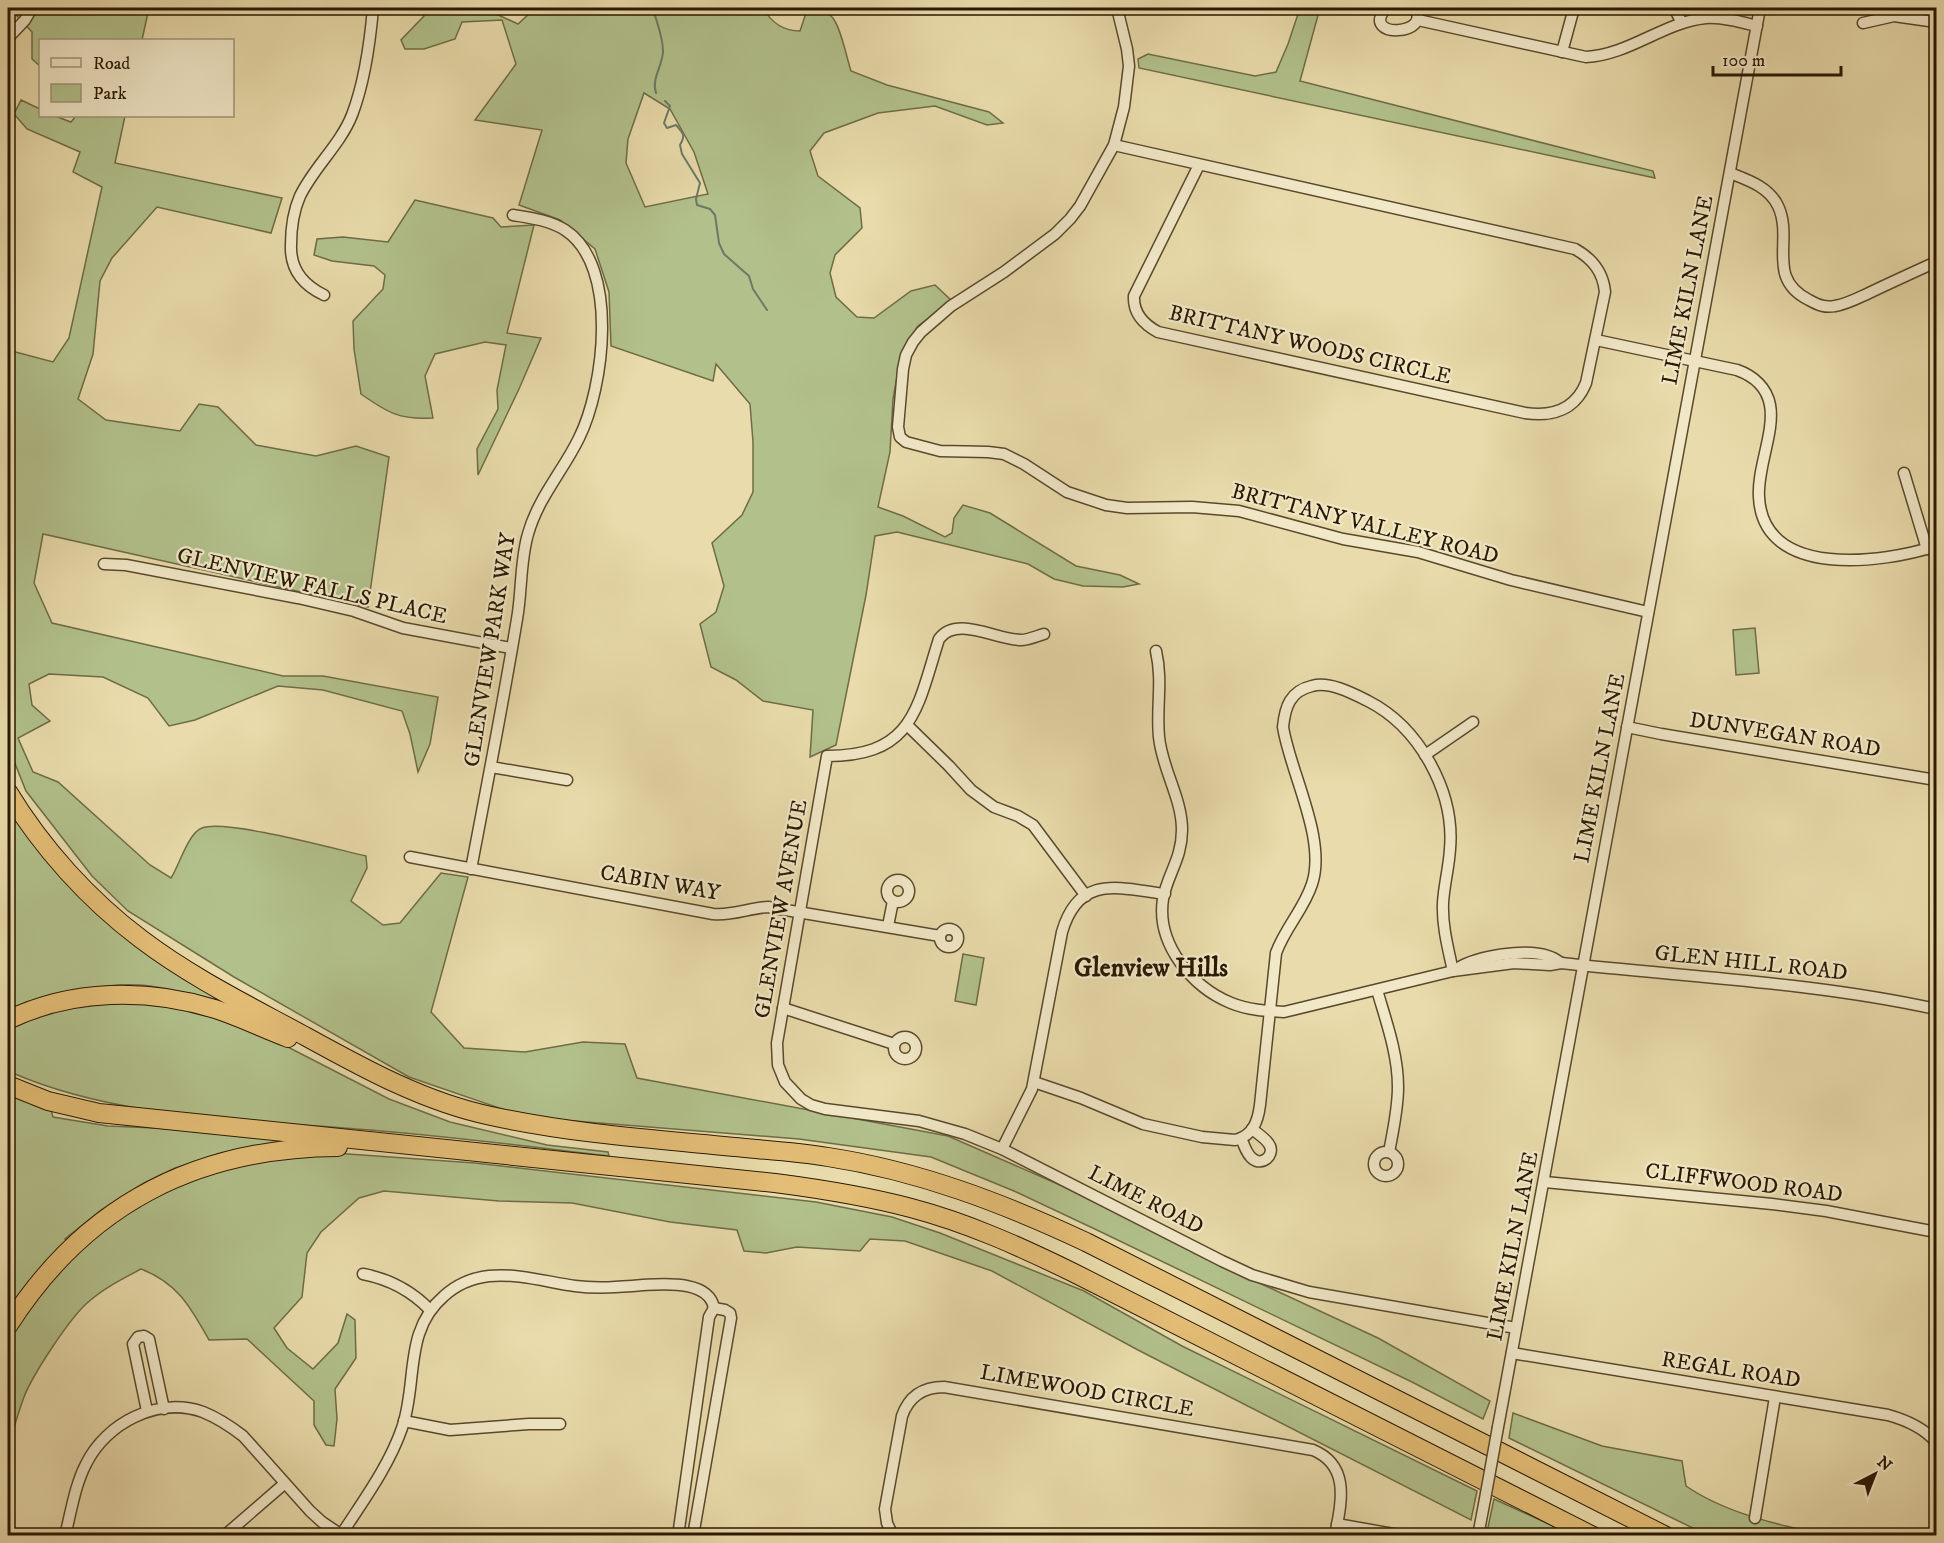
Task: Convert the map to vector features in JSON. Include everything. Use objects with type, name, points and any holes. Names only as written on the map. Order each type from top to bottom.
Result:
[{"type":"highway","points":[[8,792],[50,851],[83,888],[141,939],[210,984],[343,1057],[413,1092],[487,1115],[537,1125],[825,1156],[884,1167],[966,1191],[1086,1242],[1666,1536]]},
{"type":"highway","points":[[8,1020],[47,1005],[76,998],[130,995],[163,997],[234,1016],[302,1044],[399,1092],[413,1092]]},
{"type":"highway","points":[[8,1085],[48,1101],[99,1113],[819,1189],[877,1200],[951,1220],[1074,1272],[1593,1536]]},
{"type":"highway","points":[[8,1326],[21,1305],[53,1266],[85,1234],[132,1200],[186,1173],[250,1154],[280,1150],[340,1147],[446,1149]]},
{"type":"street","points":[[8,38],[25,20],[32,8]]},
{"type":"street","points":[[324,295],[310,288],[297,273],[291,250],[292,224],[300,195],[352,115],[365,69],[373,8]]},
{"type":"street","points":[[1114,145],[1124,107],[1129,66],[1117,8]]},
{"type":"street","points":[[1386,8],[1380,15],[1381,22],[1384,28],[1392,32],[1410,27],[1418,20]]},
{"type":"street","points":[[1414,8],[1418,20]]},
{"type":"street","points":[[1562,52],[1574,8]]},
{"type":"street","points":[[1674,8],[1682,23]]},
{"type":"street","name":"LIME KILN LANE","points":[[1478,1536],[1760,8]]},
{"type":"street","points":[[1863,23],[1894,16],[1936,22]]},
{"type":"street","points":[[1418,20],[1587,57],[1608,54],[1682,23],[1708,18],[1757,26]]},
{"type":"street","name":"BRITTANY WOODS CIRCLE","points":[[1114,145],[1575,249],[1594,263],[1602,277],[1604,287],[1596,340],[1586,383],[1581,393],[1564,409],[1541,415],[1525,413],[1158,332],[1140,317],[1136,310],[1134,296],[1199,165]]},
{"type":"street","name":"BRITTANY VALLEY ROAD","points":[[1114,145],[1080,206],[1055,234],[1004,272],[951,306],[913,342],[906,355],[903,369],[898,433],[904,441],[940,451],[1004,454],[1067,492],[1106,505],[1127,508],[1192,507],[1239,511],[1343,539],[1418,552],[1511,580],[1648,612]]},
{"type":"street","points":[[1730,173],[1751,181],[1773,198],[1782,217],[1782,256],[1784,272],[1790,286],[1804,298],[1820,306],[1844,304],[1936,262]]},
{"type":"street","name":"GLENVIEW PARK WAY","points":[[471,869],[517,619],[528,534],[545,494],[580,437],[591,410],[601,357],[603,328],[598,288],[586,254],[577,242],[566,231],[545,220],[513,215]]},
{"type":"street","points":[[1596,340],[1743,372],[1754,378],[1770,402],[1771,414],[1759,496],[1763,518],[1779,539],[1792,549],[1806,554],[1849,560],[1875,560],[1932,548],[1904,472]]},
{"type":"street","name":"GLENVIEW FALLS PLACE","points":[[104,564],[126,565],[298,598],[354,611],[403,628],[511,648]]},
{"type":"street","points":[[1044,634],[1022,640],[957,627],[948,631],[939,639],[919,701],[907,725],[950,766],[971,790],[993,807],[1033,825],[1086,896]]},
{"type":"street","name":"GLEN HILL ROAD","points":[[1156,651],[1161,670],[1159,738],[1164,763],[1180,811],[1182,827],[1177,861],[1165,894],[1163,917],[1168,940],[1190,974],[1203,986],[1231,1003],[1269,1011],[1294,1010],[1453,971],[1465,964],[1530,959],[1548,955],[1561,963],[1778,984],[1899,1001],[1936,1009]]},
{"type":"street","points":[[1034,1082],[1162,1130],[1222,1140],[1247,1134],[1258,1119],[1276,953],[1285,932],[1307,896],[1315,868],[1312,833],[1283,726],[1288,703],[1299,690],[1315,685],[1345,690],[1366,699],[1399,723],[1415,739],[1425,754],[1443,792],[1449,814],[1450,849],[1443,903],[1445,936],[1453,971]]},
{"type":"street","points":[[1425,754],[1473,722]]},
{"type":"street","name":"GLENVIEW AVENUE","points":[[779,1069],[777,1043],[827,756],[860,754],[877,749],[899,735],[907,725]]},
{"type":"street","name":"DUNVEGAN ROAD","points":[[1627,727],[1661,735],[1936,780]]},
{"type":"street","points":[[491,767],[567,780]]},
{"type":"street","name":"CABIN WAY","points":[[410,857],[712,914],[733,914],[768,907],[940,936]]},
{"type":"street","points":[[1002,1149],[1034,1082],[1062,932],[1072,909],[1094,891],[1115,887],[1165,894]]},
{"type":"street","points":[[888,926],[893,901]]},
{"type":"street","points":[[1377,990],[1396,1064],[1398,1087],[1389,1152]]},
{"type":"street","points":[[783,1008],[894,1044]]},
{"type":"street","name":"LIME ROAD","points":[[779,1069],[791,1091],[818,1107],[919,1121],[955,1131],[1002,1149],[1222,1261],[1281,1286],[1516,1328]]},
{"type":"street","name":"CLIFFWOOD ROAD","points":[[1545,1182],[1772,1203],[1936,1232]]},
{"type":"street","points":[[363,1274],[391,1282],[410,1293],[430,1310]]},
{"type":"street","points":[[65,1536],[79,1481],[92,1454],[109,1434],[128,1419],[164,1409],[191,1410],[218,1419],[243,1436],[284,1484],[322,1522],[342,1535],[389,1457],[404,1421],[415,1341],[430,1310],[448,1293],[465,1282],[501,1275],[587,1287],[650,1285],[692,1288],[699,1289],[713,1299],[714,1308],[709,1317],[678,1536]]},
{"type":"street","points":[[693,1536],[730,1318],[730,1313],[714,1308]]},
{"type":"street","points":[[147,1412],[133,1344],[138,1337],[144,1336],[149,1339],[164,1409]]},
{"type":"street","name":"REGAL ROAD","points":[[1512,1353],[1901,1419],[1926,1432],[1936,1442]]},
{"type":"street","name":"LIMEWOOD CIRCLE","points":[[893,1536],[887,1523],[885,1509],[902,1416],[915,1395],[926,1389],[938,1387],[950,1387],[1313,1450],[1327,1457],[1340,1477],[1341,1495],[1336,1530],[1405,1536]]},
{"type":"street","points":[[1755,1518],[1775,1397]]},
{"type":"street","points":[[404,1421],[464,1431],[529,1424],[560,1424]]},
{"type":"street","points":[[224,1536],[284,1484]]},
{"type":"green space","points":[[18,8],[149,8],[142,39],[39,39],[39,65],[32,59],[32,32],[15,14]]},
{"type":"green space","points":[[422,8],[483,8],[518,24],[533,8],[763,8],[778,25],[800,31],[807,10],[819,11],[829,14],[834,20],[851,71],[887,85],[989,112],[1003,123],[987,125],[935,106],[878,113],[824,133],[810,151],[818,176],[860,208],[862,228],[835,255],[830,273],[836,297],[857,317],[874,318],[911,291],[935,285],[952,301],[918,326],[901,354],[893,399],[890,452],[878,507],[903,516],[945,537],[952,533],[954,518],[963,505],[990,513],[1076,566],[1120,575],[1139,584],[1123,587],[1083,586],[1054,579],[1028,564],[897,532],[875,536],[866,595],[836,745],[810,757],[813,710],[763,701],[736,680],[711,667],[700,624],[716,612],[724,586],[712,543],[742,515],[753,492],[750,404],[716,364],[713,381],[611,346],[609,292],[595,249],[560,220],[519,205],[542,130],[475,120],[516,64],[502,20],[462,22],[455,39],[424,49],[405,49],[401,40],[424,16]],"holes":[[[644,93],[670,109],[694,152],[708,194],[645,207],[626,163],[628,139]]]},
{"type":"green space","points":[[1300,8],[1320,8],[1300,81],[1653,171],[1655,178],[1139,68],[1138,59],[1148,54],[1255,76],[1276,72]]},
{"type":"green space","points":[[21,100],[39,109],[39,117],[58,117],[71,122],[75,117],[125,117],[115,163],[282,198],[271,233],[157,207],[112,258],[100,281],[93,354],[78,399],[106,420],[180,431],[199,404],[218,407],[256,445],[316,456],[356,446],[389,457],[368,607],[43,534],[34,583],[52,623],[283,676],[323,676],[438,697],[430,744],[418,772],[410,734],[402,711],[323,690],[278,686],[195,720],[169,726],[148,698],[103,677],[49,674],[29,684],[32,705],[50,721],[18,738],[33,772],[58,782],[150,865],[171,878],[192,836],[202,828],[215,826],[256,831],[366,856],[367,868],[351,901],[383,925],[400,923],[441,873],[468,877],[431,1012],[464,1048],[525,1052],[583,1042],[625,1044],[637,1078],[948,1136],[1067,1188],[1253,1280],[1378,1338],[1490,1401],[1483,1419],[1412,1382],[1099,1231],[1014,1191],[931,1157],[799,1139],[525,1117],[409,1077],[234,977],[128,911],[92,876],[26,791],[8,746],[8,350],[53,362],[69,338],[102,187],[73,172],[80,152],[27,129],[14,114]]},
{"type":"green space","points":[[415,200],[493,218],[501,227],[534,225],[507,333],[541,338],[478,475],[477,449],[498,409],[497,390],[506,345],[485,342],[435,354],[425,376],[433,418],[412,418],[395,414],[361,394],[354,349],[353,321],[383,289],[385,275],[374,266],[332,261],[314,255],[317,239],[343,237],[388,242]]},
{"type":"green space","points":[[1755,628],[1759,673],[1736,675],[1733,630]]},
{"type":"green space","points":[[8,804],[16,818],[216,997],[214,1000],[159,987],[123,985],[73,992],[8,1012]]},
{"type":"green space","points":[[963,954],[984,958],[976,1005],[955,1001]]},
{"type":"green space","points":[[121,999],[204,1011],[282,1044],[389,1099],[450,1122],[547,1145],[608,1152],[609,1156],[419,1134],[223,1119],[134,1108],[48,1087],[8,1071],[8,1026],[50,1009]]},
{"type":"green space","points":[[8,1094],[51,1110],[53,1117],[108,1126],[288,1138],[288,1143],[198,1161],[175,1168],[144,1183],[101,1210],[65,1239],[67,1242],[8,1313]]},
{"type":"green space","points":[[334,1153],[475,1163],[816,1202],[892,1217],[940,1233],[1084,1291],[1182,1346],[1477,1491],[1471,1520],[1138,1350],[992,1271],[905,1241],[870,1239],[860,1251],[797,1247],[766,1253],[744,1251],[737,1230],[670,1222],[572,1203],[499,1201],[384,1191],[359,1198],[321,1232],[307,1253],[302,1297],[274,1328],[287,1348],[313,1369],[338,1343],[347,1314],[355,1320],[356,1358],[335,1389],[337,1419],[334,1446],[326,1445],[314,1425],[314,1401],[247,1339],[209,1340],[196,1317],[174,1289],[141,1269],[99,1294],[86,1304],[70,1322],[29,1387],[8,1445],[8,1341],[14,1328],[50,1278],[106,1224],[200,1173],[274,1155]]},
{"type":"green space","points":[[1513,1413],[1602,1446],[1682,1461],[1686,1486],[1718,1504],[1753,1517],[1825,1535],[1707,1535],[1509,1438]]},
{"type":"green space","points":[[1494,1499],[1573,1535],[1495,1536],[1487,1532]]},
{"type":"waterway","points":[[653,8],[663,45],[655,82],[656,93]]},
{"type":"waterway","points":[[665,101],[670,106],[664,123],[667,128],[676,125],[682,132],[683,139],[680,145],[682,154],[700,183],[696,199],[697,205],[710,209],[715,215],[719,243],[724,254],[749,276],[753,289],[767,310]]},
{"type":"district","name":"Glenview Hills","points":[[1151,968]]}]
